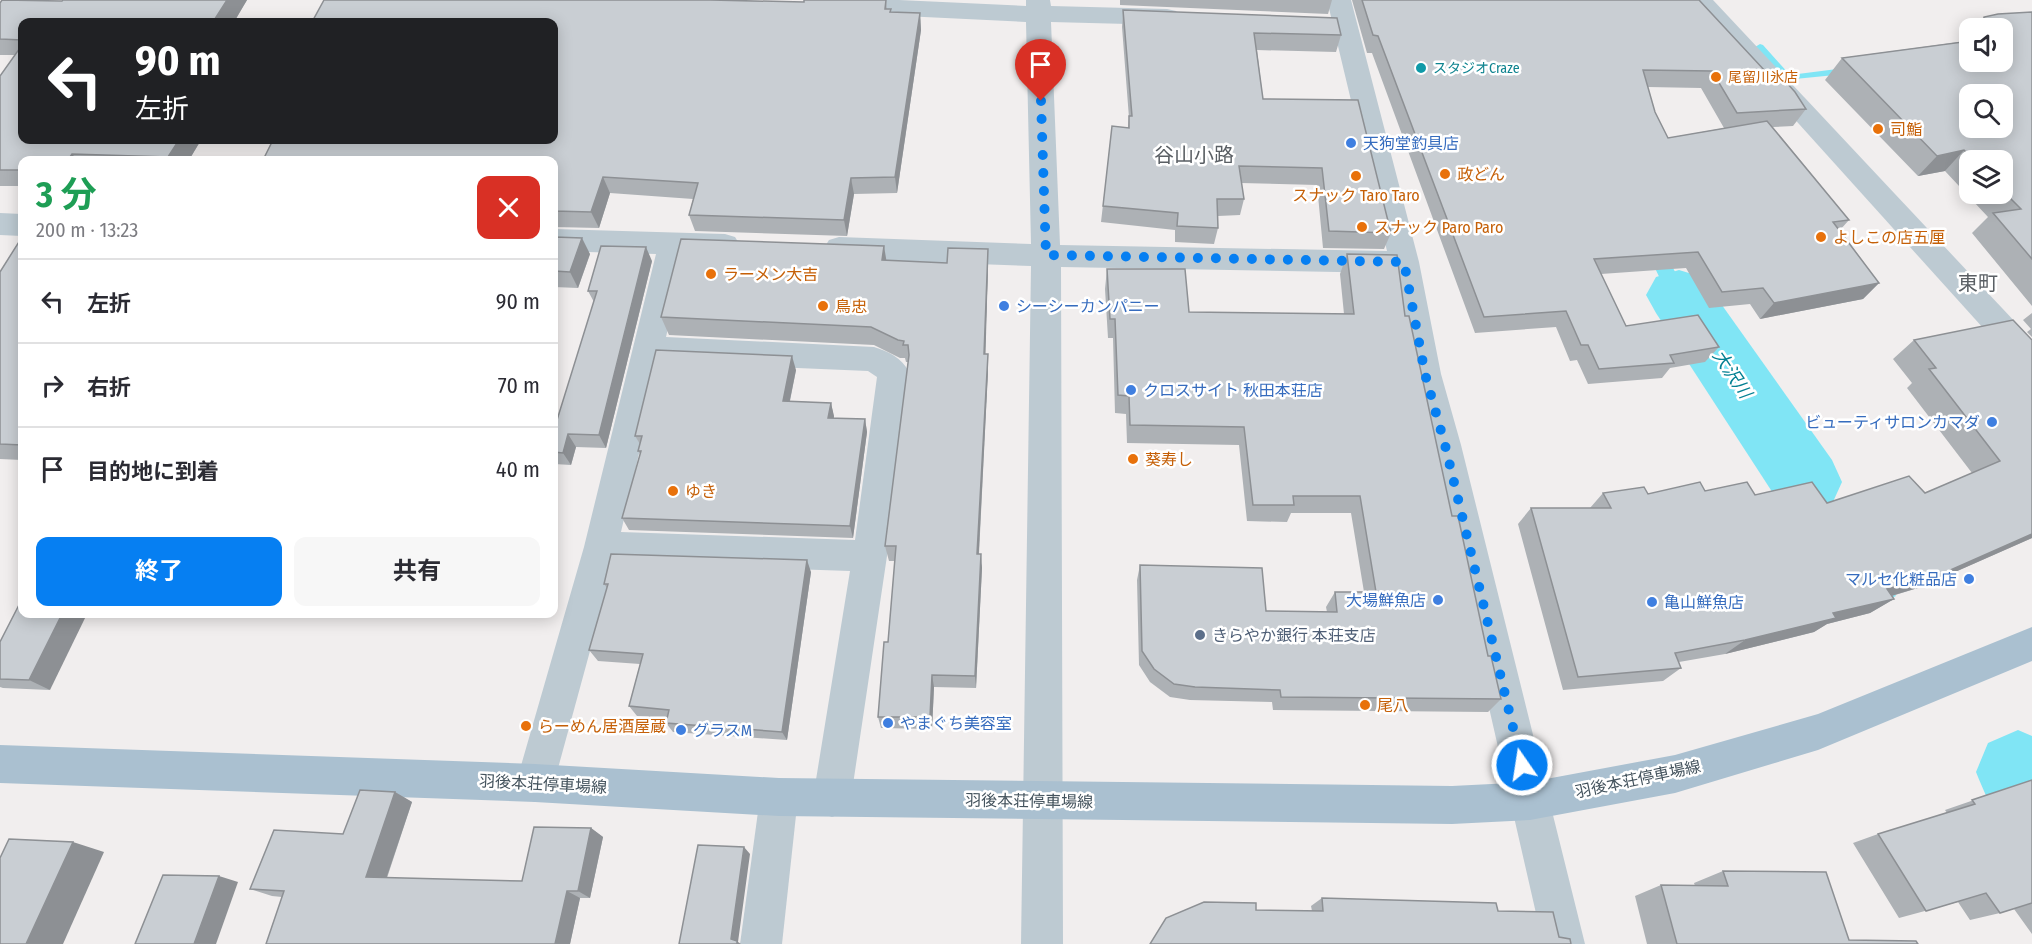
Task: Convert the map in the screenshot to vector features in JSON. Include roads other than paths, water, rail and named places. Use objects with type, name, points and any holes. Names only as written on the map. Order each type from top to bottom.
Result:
[{"type":"main road","name":"羽後本荘停車場線","points":[[0,764],[535,783],[779,797],[1452,806],[1530,801],[1675,774],[1818,732],[2032,644]]},
{"type":"street","points":[[1699,0],[2032,361]]},
{"type":"street","points":[[822,4],[996,14],[1038,6],[1193,18]]},
{"type":"street","points":[[1038,6],[1046,255],[1042,944]]},
{"type":"street","points":[[1336,16],[1404,262],[1425,374],[1445,445],[1564,944]]},
{"type":"street","points":[[0,224],[18,225]]},
{"type":"street","points":[[558,240],[754,246]]},
{"type":"street","points":[[535,783],[601,547],[673,243]]},
{"type":"street","points":[[813,247],[1046,255],[1404,262]]},
{"type":"street","points":[[648,349],[874,359],[893,372],[870,556],[832,798]]},
{"type":"street","points":[[601,547],[870,556]]},
{"type":"street","points":[[761,944],[779,797]]},
{"type":"water","points":[[1666,255],[1694,307],[1742,376],[1724,380],[1669,298],[1655,268]]},
{"type":"water","points":[[1759,397],[1896,596],[1877,604],[1740,402]]},
{"type":"waterway","points":[[1760,47],[1788,78],[1845,71]]},
{"type":"waterway","name":"大沢川","points":[[1679,295],[1806,482]]},
{"type":"waterway","points":[[2018,772],[2032,789]]},
{"type":"place","name":"スタジオCraze","points":[[1421,68]]},
{"type":"place","name":"尾留川氷店","points":[[1716,77]]},
{"type":"place","name":"司鮨","points":[[1878,129]]},
{"type":"place","name":"天狗堂釣具店","points":[[1351,143]]},
{"type":"place","name":"政どん","points":[[1445,174]]},
{"type":"place","name":"スナック Taro Taro","points":[[1356,176]]},
{"type":"place","name":"スナック Paro Paro","points":[[1362,227]]},
{"type":"place","name":"よしこの店五厘","points":[[1821,237]]},
{"type":"place","name":"ラーメン大吉","points":[[711,274]]},
{"type":"place","name":"鳥忠","points":[[823,306]]},
{"type":"place","name":"シーシーカンパニー","points":[[1004,306]]},
{"type":"place","name":"クロスサイト 秋田本荘店","points":[[1131,390]]},
{"type":"place","name":"ビューティサロンカマダ","points":[[1992,422]]},
{"type":"place","name":"葵寿し","points":[[1133,459]]},
{"type":"place","name":"ゆき","points":[[673,491]]},
{"type":"place","name":"マルセ化粧品店","points":[[1969,579]]},
{"type":"place","name":"大場鮮魚店","points":[[1438,600]]},
{"type":"place","name":"亀山鮮魚店","points":[[1652,602]]},
{"type":"place","name":"きらやか銀行 本荘支店","points":[[1200,635]]},
{"type":"place","name":"尾八","points":[[1365,705]]},
{"type":"place","name":"やまぐち美容室","points":[[888,723]]},
{"type":"place","name":"らーめん居酒屋蔵","points":[[526,726]]},
{"type":"place","name":"グラスM","points":[[681,730]]},
{"type":"district","name":"谷山小路","points":[[1194,155]]},
{"type":"district","name":"東町","points":[[1978,283]]}]
